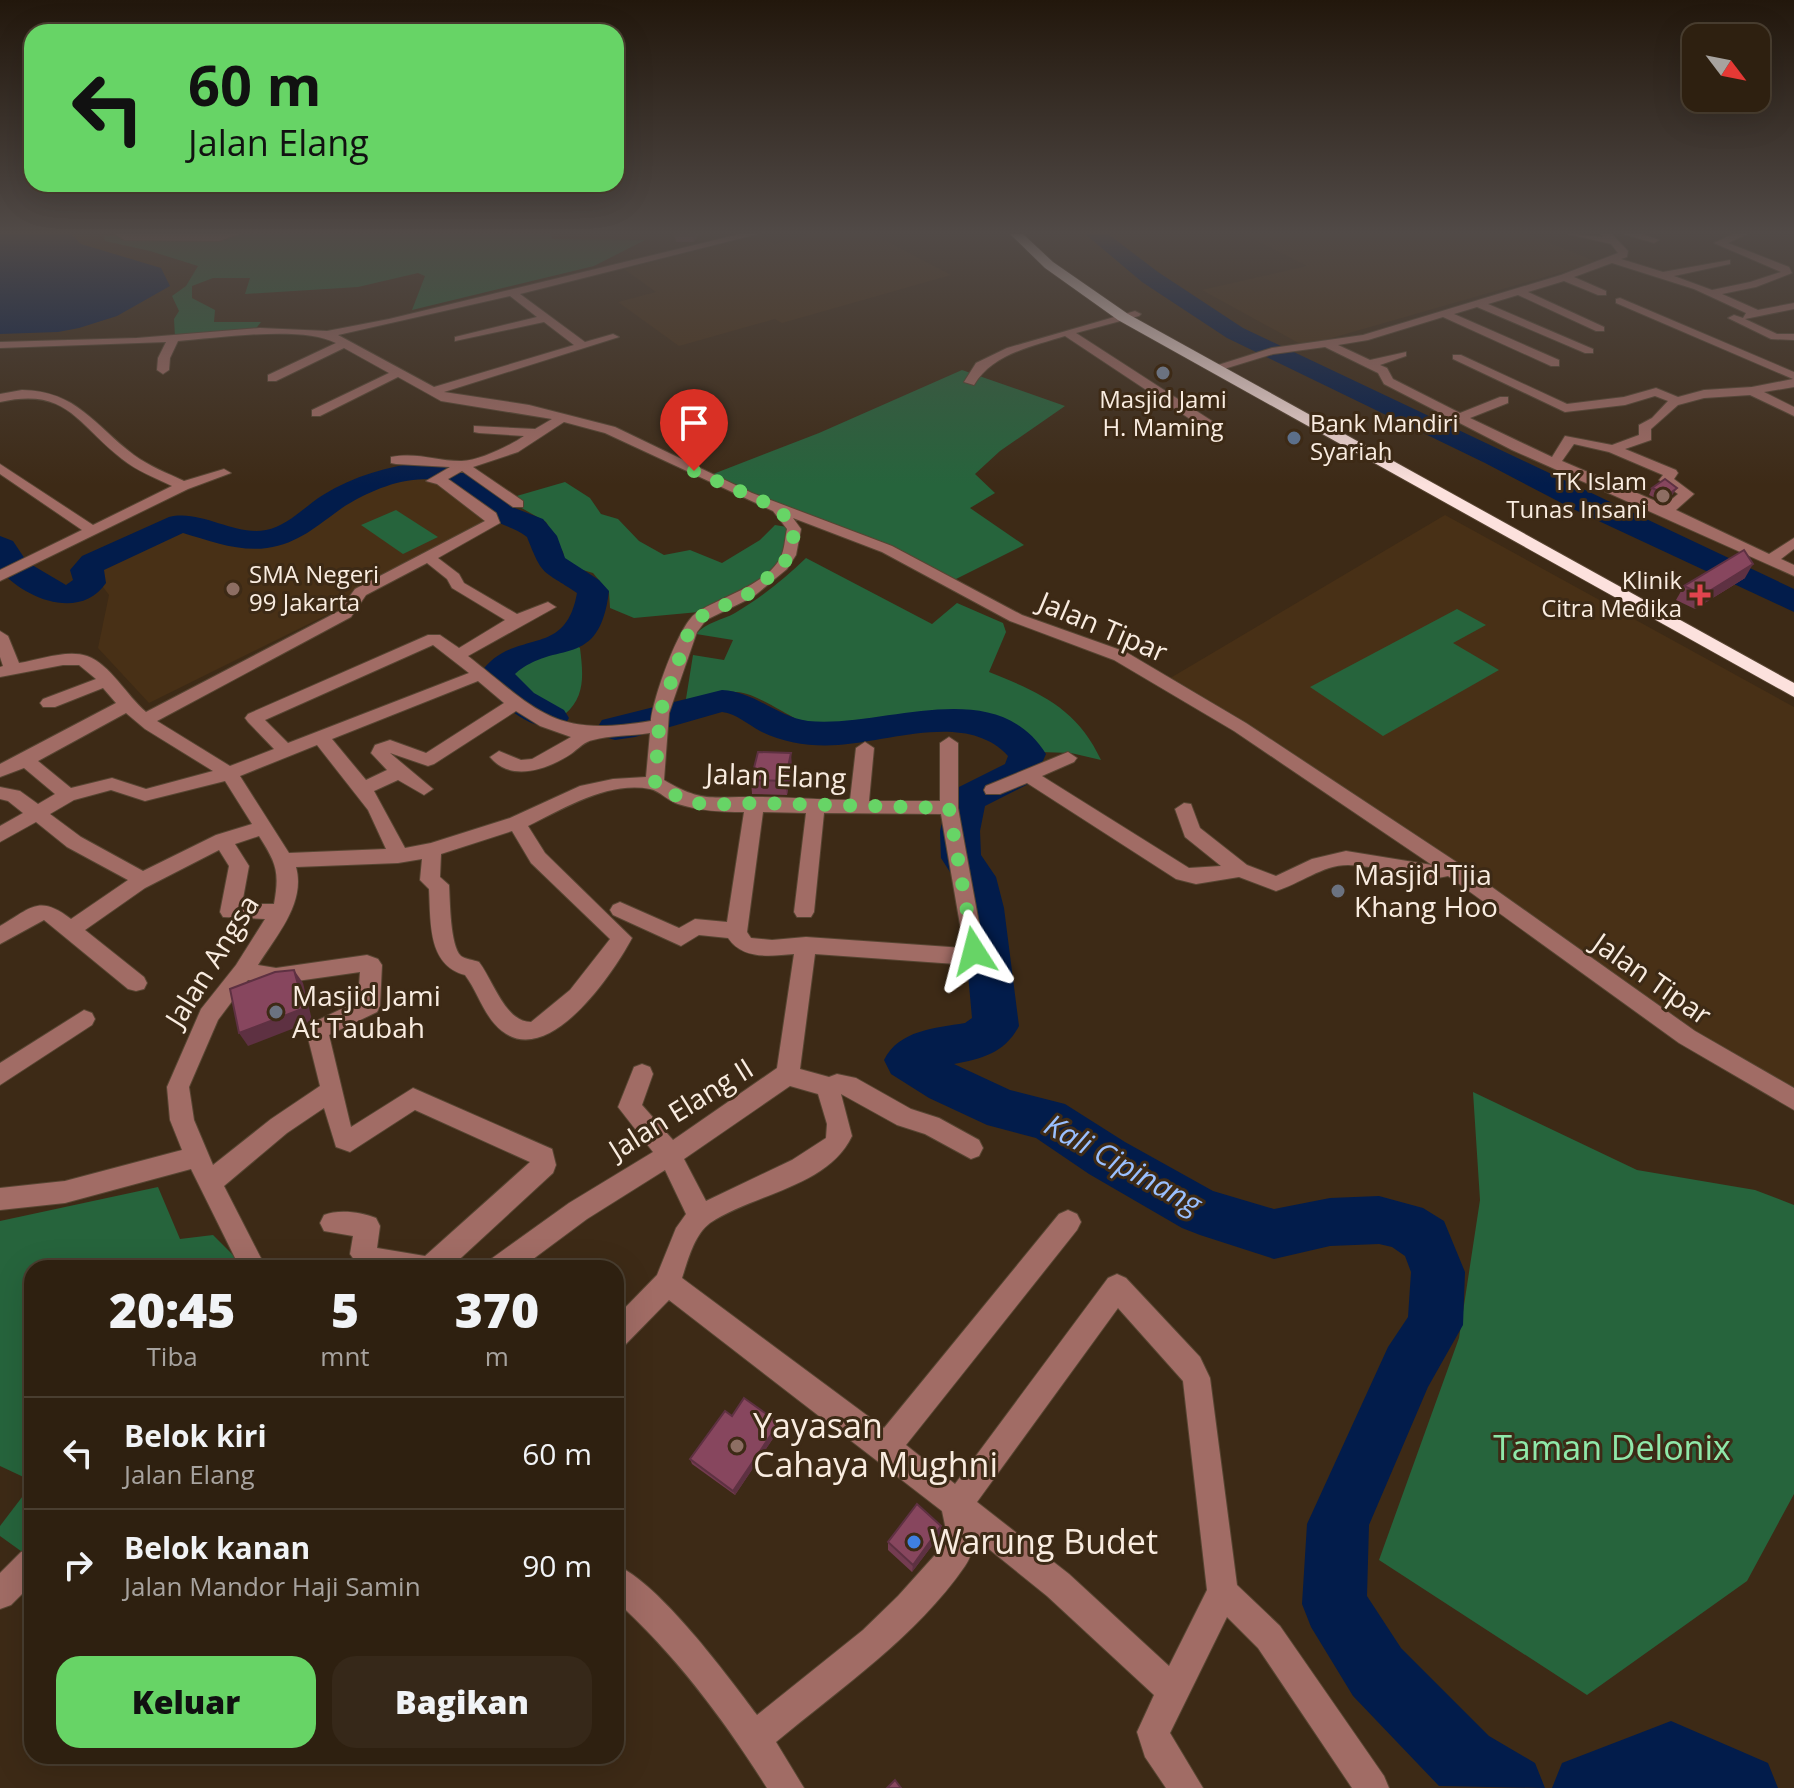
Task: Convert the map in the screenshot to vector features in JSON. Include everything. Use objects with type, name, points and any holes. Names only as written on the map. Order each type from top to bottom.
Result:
[{"type":"highway","points":[[1132,317],[1794,678]]},
{"type":"highway","points":[[1132,317],[1794,691]]},
{"type":"street","points":[[0,345],[327,334],[408,317]]},
{"type":"street","points":[[970,382],[975,371],[987,362],[1068,333],[1124,317]]},
{"type":"street","points":[[1224,365],[1287,348],[1329,345],[1432,317]]},
{"type":"street","points":[[1453,317],[1555,363]]},
{"type":"street","points":[[1510,317],[1589,351]]},
{"type":"street","points":[[1575,317],[1600,329]]},
{"type":"street","points":[[1658,317],[1794,376]]},
{"type":"street","points":[[1737,317],[1734,318],[1775,337],[1794,337]]},
{"type":"street","points":[[459,339],[545,318],[583,346]]},
{"type":"street","points":[[1068,333],[1207,424]]},
{"type":"street","name":"Jalan Tipar","points":[[327,334],[432,392],[468,402],[529,409],[610,430],[778,508],[887,549],[1016,618],[1120,656],[1229,720],[1451,868],[1687,1037],[1794,1100]]},
{"type":"street","points":[[432,392],[613,337]]},
{"type":"street","points":[[163,370],[164,358],[174,338]]},
{"type":"street","points":[[272,378],[344,344]]},
{"type":"street","points":[[1329,345],[1383,371],[1388,381],[1554,464],[1667,511],[1794,571]]},
{"type":"street","points":[[1370,364],[1402,354]]},
{"type":"street","points":[[1457,357],[1565,408],[1625,401],[1656,392],[1677,401]]},
{"type":"street","points":[[316,413],[398,373]]},
{"type":"street","points":[[1613,449],[1646,437],[1644,428],[1677,401],[1704,394],[1752,391],[1794,383]]},
{"type":"street","points":[[0,398],[27,390],[47,393],[85,418],[134,460],[183,486]]},
{"type":"street","points":[[1752,391],[1794,412]]},
{"type":"street","points":[[1460,417],[1504,400]]},
{"type":"street","points":[[144,720],[345,614],[360,592],[493,523],[491,516],[439,478],[462,466],[513,449],[563,417]]},
{"type":"street","points":[[479,429],[538,433]]},
{"type":"street","points":[[1554,464],[1570,439],[1613,449],[1671,473],[1667,480],[1687,493],[1667,511]]},
{"type":"street","points":[[396,460],[437,458],[462,466],[518,504]]},
{"type":"street","points":[[0,468],[6,480],[93,531]]},
{"type":"street","points":[[2,574],[183,486],[224,473]]},
{"type":"street","points":[[0,636],[6,670],[63,660],[83,660],[144,720],[229,773],[284,860],[398,856],[432,850],[517,823],[587,790],[655,783],[658,721],[684,642],[697,620],[761,586],[787,561],[794,529],[778,508]]},
{"type":"street","points":[[1770,560],[1794,542]]},
{"type":"street","points":[[429,558],[454,577],[457,585],[516,620]]},
{"type":"street","points":[[458,655],[516,620],[548,607]]},
{"type":"street","points":[[286,751],[254,718],[429,638],[436,639],[483,673],[516,703],[547,721],[587,734]]},
{"type":"street","points":[[0,835],[68,795],[112,784],[145,795],[229,773],[483,673]]},
{"type":"street","points":[[49,703],[106,681]]},
{"type":"street","points":[[424,789],[400,772],[380,753],[381,749],[390,746],[428,760],[516,703]]},
{"type":"street","points":[[0,771],[127,705]]},
{"type":"street","points":[[499,757],[522,767],[564,751],[587,734],[658,721]]},
{"type":"street","points":[[319,736],[363,788],[390,829],[398,856]]},
{"type":"street","points":[[620,910],[681,938],[695,927],[772,948],[806,945],[970,957],[974,944],[949,808],[949,743]]},
{"type":"street","points":[[859,807],[865,748]]},
{"type":"street","points":[[993,790],[1068,758]]},
{"type":"street","points":[[28,759],[68,795]]},
{"type":"street","points":[[363,788],[400,772]]},
{"type":"street","points":[[1026,774],[1183,874],[1196,877],[1240,870]]},
{"type":"street","name":"Jalan Elang","points":[[655,783],[680,798],[705,805],[755,803],[949,808]]},
{"type":"street","points":[[0,793],[13,795],[74,842],[144,880]]},
{"type":"street","points":[[741,938],[755,803]]},
{"type":"street","points":[[804,912],[816,806]]},
{"type":"street","points":[[1184,809],[1192,832],[1240,870],[1276,884],[1343,858],[1368,860],[1430,874],[1451,868]]},
{"type":"street","points":[[432,850],[430,880],[439,885],[449,954],[453,962],[472,968],[506,1020],[521,1031],[541,1027],[561,1013],[606,962],[622,938],[538,858],[517,823]]},
{"type":"street","points":[[71,930],[144,880],[196,851],[264,827]]},
{"type":"street","points":[[223,840],[239,866],[230,912],[281,911]]},
{"type":"street","name":"Jalan Angsa","points":[[249,1260],[197,1157],[182,1120],[178,1087],[209,1015],[243,971],[281,911],[289,878],[284,860]]},
{"type":"street","points":[[0,936],[43,911],[54,916],[136,983]]},
{"type":"street","name":"Jalan Elang II","points":[[511,1260],[578,1211],[770,1089],[785,1075],[806,945]]},
{"type":"street","points":[[243,971],[276,976],[371,965],[369,1006],[322,1028],[318,1034],[340,1131],[346,1141],[413,1098],[543,1157],[544,1165],[526,1184],[440,1260]]},
{"type":"street","points":[[0,1075],[84,1019]]},
{"type":"street","points":[[642,1074],[630,1107],[668,1152],[700,1216]]},
{"type":"street","points":[[785,1075],[829,1087],[848,1085],[905,1118],[931,1125],[971,1148]]},
{"type":"street","points":[[624,1328],[667,1283],[685,1236],[700,1216],[813,1161],[836,1144],[840,1136],[829,1087]]},
{"type":"street","points":[[209,1183],[279,1126],[332,1090]]},
{"type":"street","points":[[0,1199],[65,1192],[197,1157]]},
{"type":"street","points":[[886,1447],[1068,1222]]},
{"type":"street","points":[[333,1223],[367,1226],[363,1254],[366,1258],[378,1260]]},
{"type":"street","points":[[667,1283],[886,1447],[1058,1585],[1174,1692]]},
{"type":"street","points":[[755,1738],[874,1641],[956,1554],[961,1530],[956,1506],[1076,1347],[1117,1287],[1190,1367],[1196,1378],[1223,1592],[1153,1732],[1157,1745],[1186,1788]]},
{"type":"street","points":[[0,1594],[24,1571]]},
{"type":"street","points":[[624,1587],[656,1614],[755,1738],[787,1788]]},
{"type":"street","points":[[1223,1592],[1269,1637],[1372,1788]]},
{"type":"shaded area","points":[[639,317],[802,317],[782,323],[775,319],[679,346]]},
{"type":"shaded area","points":[[1252,317],[1404,317],[1304,346]]},
{"type":"shaded area","name":"SMA Negeri 99 Jakarta","points":[[417,476],[433,481],[490,520],[357,591],[337,610],[149,703],[98,648],[109,595],[92,572],[99,562],[113,553],[170,530],[186,528],[231,543],[261,544],[308,523],[377,484]]},
{"type":"shaded area","points":[[1445,515],[1794,707],[1794,1093],[1653,1012],[1167,680]]},
{"type":"green space","points":[[214,317],[214,322],[261,322],[254,331],[175,337],[174,319]]},
{"type":"green space","points":[[962,370],[1065,406],[1000,451],[975,474],[995,493],[970,508],[1024,545],[952,581],[708,476],[819,433]]},
{"type":"green space","points":[[565,482],[590,498],[601,514],[618,519],[639,541],[664,555],[690,550],[722,563],[760,540],[775,525],[787,527],[791,533],[782,559],[759,584],[699,612],[634,618],[610,608],[609,592],[593,573],[566,565],[563,552],[546,522],[506,499]]},
{"type":"green space","points":[[396,510],[438,537],[403,554],[361,525]]},
{"type":"green space","points":[[806,558],[932,624],[957,603],[1003,623],[1006,632],[989,672],[1055,704],[1080,727],[1101,760],[1071,753],[1039,752],[1021,729],[997,716],[968,712],[935,712],[837,725],[806,723],[744,693],[725,692],[685,705],[693,655],[724,660],[733,640],[696,634],[754,601]]},
{"type":"green space","points":[[1457,609],[1486,625],[1453,643],[1499,670],[1383,736],[1310,687]]},
{"type":"green space","points":[[573,643],[580,648],[582,684],[577,700],[565,714],[526,697],[504,679],[508,671],[524,660]]},
{"type":"green space","name":"Taman Delonix","points":[[1473,1092],[1637,1170],[1755,1190],[1794,1205],[1794,1494],[1747,1581],[1587,1695],[1379,1560],[1459,1338],[1480,1200]]},
{"type":"green space","points":[[158,1187],[180,1239],[213,1235],[238,1260],[24,1260],[24,1477],[0,1466],[0,1221]]},
{"type":"green space","points":[[24,1494],[24,1553],[0,1536],[0,1526]]},
{"type":"water","points":[[0,317],[112,317],[58,332],[0,334]]},
{"type":"building","points":[[1665,479],[1677,488],[1668,495],[1652,488]]},
{"type":"building","points":[[1744,550],[1753,564],[1703,595],[1684,586]]},
{"type":"building","points":[[758,752],[791,753],[785,781],[751,780]]},
{"type":"building","points":[[294,970],[304,1006],[302,1009],[239,1033],[230,989],[275,972]]},
{"type":"building","name":"Yayasan Cahaya Mughni","points":[[744,1398],[779,1423],[733,1491],[690,1459],[725,1411],[732,1416]]},
{"type":"building","name":"Warung Budet","points":[[917,1504],[941,1526],[913,1565],[888,1542]]},
{"type":"building","points":[[895,1780],[901,1788],[887,1788]]},
{"type":"waterway","points":[[1211,317],[1235,333],[1495,457],[1583,503],[1682,546],[1794,602]]},
{"type":"waterway","name":"Kali Cipinang","points":[[0,545],[16,569],[44,588],[67,595],[90,583],[86,570],[93,563],[180,523],[235,538],[269,539],[298,527],[342,496],[389,477],[423,471],[455,475],[474,486],[502,513],[537,530],[554,565],[593,591],[590,615],[580,631],[567,641],[518,657],[505,664],[496,675],[521,701],[551,718]]},
{"type":"waterway","name":"Kali Cipinang","points":[[615,728],[645,723],[722,701],[747,707],[782,727],[812,733],[927,722],[958,721],[986,725],[1009,735],[1027,754],[1021,772],[967,799],[960,831],[961,858],[975,877],[983,908],[996,1026],[976,1041],[929,1048],[908,1060],[946,1084],[1004,1110],[1048,1119],[1107,1158],[1200,1211],[1274,1234],[1330,1222],[1379,1220],[1404,1225],[1425,1239],[1438,1272],[1435,1325],[1408,1367],[1338,1524],[1334,1604],[1377,1672],[1464,1761],[1510,1788]]},
{"type":"waterway","name":"Kali Cipinang","points":[[1587,1788],[1671,1756],[1743,1788]]},
{"type":"place","name":"Masjid Jami H. Maming","points":[[1163,373]]},
{"type":"place","name":"Bank Mandiri Syariah","points":[[1294,438]]},
{"type":"place","name":"TK Islam Tunas Insani","points":[[1663,496]]},
{"type":"place","name":"SMA Negeri 99 Jakarta","points":[[233,589]]},
{"type":"place","name":"Klinik Citra Medika","points":[[1700,595]]},
{"type":"place","name":"Masjid Tjia Khang Hoo","points":[[1338,891]]},
{"type":"place","name":"Masjid Jami At Taubah","points":[[276,1012]]},
{"type":"place","name":"Yayasan Cahaya Mughni","points":[[737,1446]]},
{"type":"place","name":"Warung Budet","points":[[914,1542]]},
{"type":"route","points":[[694,471],[778,508],[791,524],[794,534],[787,561],[761,586],[700,617],[689,631],[657,726],[655,783],[680,798],[705,805],[755,803],[949,808],[974,951]]}]
